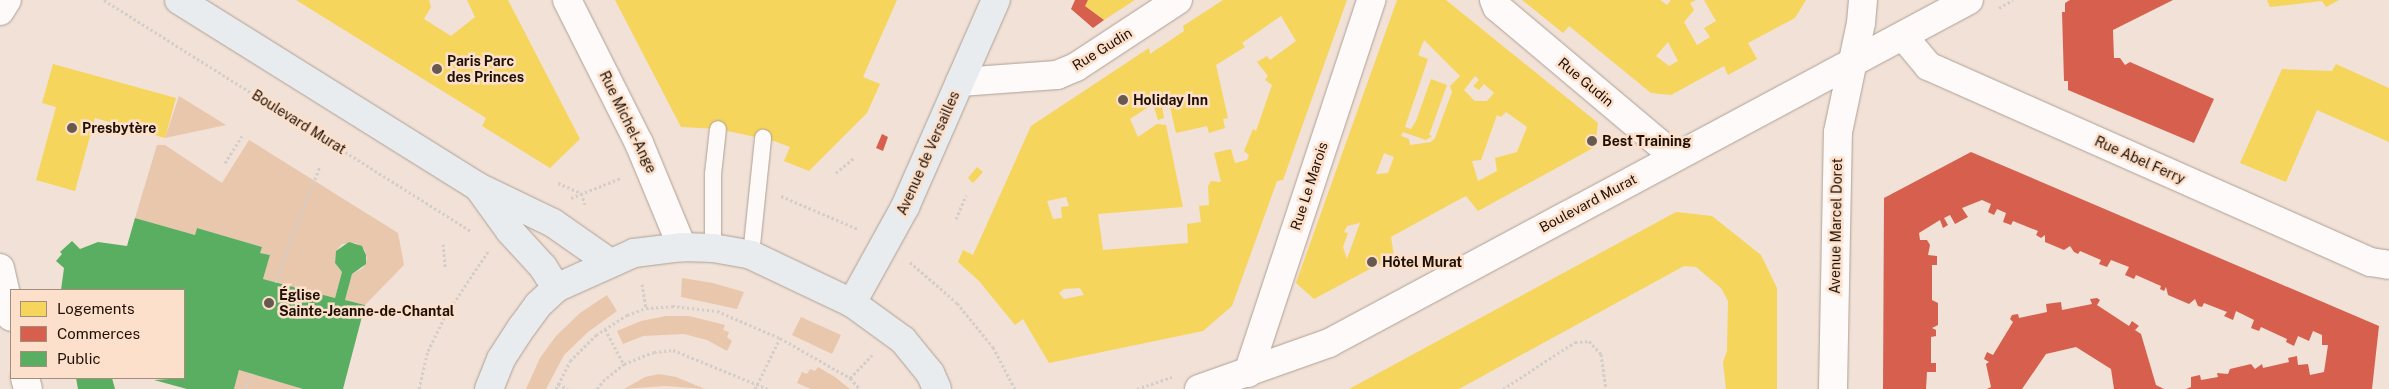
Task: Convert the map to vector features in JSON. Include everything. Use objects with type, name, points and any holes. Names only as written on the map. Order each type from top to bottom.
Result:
[{"type":"main road","points":[[179,0],[478,187],[539,214],[609,262]]},
{"type":"main road","name":"Avenue de Versailles","points":[[852,303],[905,207],[996,0]]},
{"type":"main road","points":[[478,187],[556,288]]},
{"type":"main road","points":[[489,389],[502,359],[522,326],[538,305],[556,288],[609,262],[634,253],[682,247],[713,248],[752,256],[852,303],[903,340],[930,373],[937,389]]},
{"type":"street","points":[[0,11],[7,0]]},
{"type":"street","name":"Rue Michel-Ange","points":[[568,0],[639,143],[682,247]]},
{"type":"street","name":"Rue Gudin","points":[[960,82],[1057,75],[1076,67],[1178,0]]},
{"type":"street","name":"Rue Le Marois","points":[[1248,373],[1371,0]]},
{"type":"street","name":"Avenue Marcel Doret","points":[[1833,389],[1838,132],[1851,65],[1862,23],[1863,0]]},
{"type":"street","name":"Boulevard Murat","points":[[1199,389],[1329,343],[1675,156],[1851,65],[1969,0]]},
{"type":"street","name":"Rue Gudin","points":[[1495,4],[1675,156]]},
{"type":"street","name":"Rue Abel Ferry","points":[[1903,36],[1928,66],[2371,262],[2389,265]]},
{"type":"street","points":[[0,268],[10,313]]},
{"type":"lane","points":[[713,248],[712,174],[718,129]]},
{"type":"lane","points":[[752,256],[763,138]]},
{"type":"path","name":"Boulevard Murat","points":[[104,0],[477,235]]},
{"type":"path","points":[[225,163],[242,136]]},
{"type":"path","points":[[836,173],[854,158]]},
{"type":"path","points":[[275,282],[320,166]]},
{"type":"path","points":[[565,200],[622,178]]},
{"type":"path","points":[[558,183],[580,194],[585,204]]},
{"type":"path","points":[[956,219],[966,195]]},
{"type":"path","points":[[443,244],[445,267]]},
{"type":"path","points":[[419,389],[428,351],[476,266]]},
{"type":"path","points":[[916,266],[957,303],[993,347],[1014,389]]},
{"type":"path","points":[[641,279],[646,308]]},
{"type":"path","points":[[556,389],[570,361],[604,330],[627,315],[646,308],[672,306],[717,311],[780,338],[850,378],[860,389]]},
{"type":"path","points":[[604,330],[624,364]]},
{"type":"path","points":[[755,389],[780,338]]},
{"type":"path","points":[[1503,389],[1575,342],[1589,341],[1601,354],[1606,389]]},
{"type":"path","points":[[597,389],[603,380],[624,364],[654,352],[673,350],[768,389]]},
{"type":"path","points":[[850,378],[874,354]]},
{"type":"path","points":[[246,389],[251,374]]},
{"type":"path","points":[[558,384],[568,389]]},
{"type":"shaded area","points":[[179,96],[226,125],[165,138]]},
{"type":"shaded area","points":[[249,140],[398,233],[404,265],[365,305],[345,300],[352,274],[363,268],[367,259],[365,250],[356,243],[342,244],[336,251],[335,263],[342,272],[335,298],[263,279],[270,255],[260,253],[261,247],[197,228],[195,235],[135,218],[157,145],[165,145],[222,183]]},
{"type":"shaded area","points":[[682,278],[713,283],[744,292],[737,309],[681,297]]},
{"type":"shaded area","points":[[607,295],[617,311],[588,332],[564,355],[546,389],[526,389],[540,358],[556,336],[580,313]]},
{"type":"shaded area","points":[[666,316],[689,316],[725,325],[723,330],[729,332],[727,337],[732,341],[727,351],[707,340],[684,334],[643,336],[623,344],[617,331],[641,321]]},
{"type":"shaded area","points":[[801,317],[841,335],[832,354],[792,335]]},
{"type":"shaded area","points":[[818,367],[850,389],[811,389],[797,383],[802,372],[807,374],[810,369],[815,371]]},
{"type":"shaded area","points":[[239,370],[303,389],[234,389]]},
{"type":"shaded area","points":[[659,374],[676,377],[705,389],[665,386],[624,389],[645,377]]},
{"type":"building: Logements","points":[[296,0],[429,0],[431,7],[424,19],[451,36],[475,17],[467,0],[508,0],[580,139],[550,168],[482,126],[486,118]]},
{"type":"building: Logements","points":[[615,0],[897,0],[863,77],[880,84],[867,113],[809,171],[784,161],[790,147],[774,141],[718,129],[681,127]]},
{"type":"building: Logements","points":[[1088,0],[1135,0],[1104,20],[1085,6]]},
{"type":"building: Logements","points":[[1223,0],[1347,0],[1283,180],[1277,181],[1232,306],[1203,331],[1049,363],[1023,319],[1015,325],[979,281],[958,262],[963,250],[973,255],[1031,126],[1149,48],[1150,54],[1184,31],[1183,26]],"holes":[[[1281,16],[1296,41],[1270,60],[1267,56],[1257,62],[1268,76],[1265,80],[1272,85],[1256,131],[1253,129],[1244,151],[1249,155],[1247,160],[1235,163],[1231,149],[1214,153],[1221,182],[1211,181],[1208,186],[1209,205],[1199,206],[1201,222],[1187,224],[1188,243],[1103,250],[1098,214],[1183,207],[1166,125],[1157,124],[1138,137],[1130,119],[1153,104],[1158,120],[1164,118],[1161,100],[1168,98],[1176,133],[1207,126],[1209,133],[1225,128],[1223,119],[1228,118],[1216,65],[1245,47],[1242,43]],[[1066,197],[1069,206],[1061,207],[1062,218],[1053,219],[1047,201]],[[1080,288],[1084,295],[1064,299],[1059,293],[1064,289]]]},
{"type":"building: Logements","points":[[1397,0],[1446,0],[1598,123],[1595,147],[1478,211],[1466,196],[1449,205],[1391,237],[1394,256],[1314,299],[1296,283]],"holes":[[[1424,40],[1460,76],[1450,86],[1452,92],[1435,138],[1431,142],[1410,145],[1409,139],[1401,136],[1403,132],[1426,140],[1432,136],[1429,135],[1447,85],[1431,79],[1416,121],[1411,129],[1405,127],[1428,59],[1418,55]],[[1475,76],[1479,80],[1473,86],[1479,90],[1484,84],[1494,93],[1487,101],[1475,101],[1464,90]],[[1506,112],[1527,127],[1517,152],[1495,158],[1497,171],[1478,181],[1472,161],[1481,160],[1497,115],[1501,117]],[[1384,153],[1394,157],[1388,173],[1376,174]],[[1360,223],[1347,259],[1343,247],[1348,233],[1344,232],[1347,226]]]},
{"type":"building: Logements","points":[[1522,0],[1660,0],[1667,5],[1671,0],[1696,0],[1690,3],[1694,10],[1684,22],[1697,45],[1710,37],[1704,28],[1716,21],[1704,0],[1806,0],[1795,18],[1748,43],[1757,59],[1728,75],[1724,66],[1671,95],[1651,93],[1569,26],[1563,33]],"holes":[[[1668,42],[1678,61],[1669,66],[1656,56]]]},
{"type":"building: Logements","points":[[2267,0],[2339,0],[2326,7],[2322,1],[2270,7]]},
{"type":"building: Logements","name":"Presbytère","points":[[53,64],[176,98],[165,138],[95,118],[75,191],[36,180],[56,107],[42,103]]},
{"type":"building: Logements","points":[[2336,64],[2389,88],[2389,142],[2317,110],[2286,182],[2240,163],[2282,69],[2332,71]]},
{"type":"building: Logements","points":[[977,167],[983,172],[973,183],[968,178]]},
{"type":"building: Logements","points":[[1676,212],[1712,216],[1761,255],[1777,288],[1777,389],[1726,389],[1723,362],[1727,351],[1728,301],[1721,288],[1696,267],[1684,266],[1459,389],[1349,389]]},
{"type":"building: Commerces","points":[[1075,0],[1088,0],[1085,6],[1104,20],[1093,28],[1071,9]]},
{"type":"building: Commerces","points":[[2070,0],[2173,0],[2113,30],[2114,58],[2120,58],[2125,65],[2130,62],[2214,99],[2194,143],[2068,90],[2068,81],[2064,81],[2062,12],[2065,12],[2065,3]]},
{"type":"building: Commerces","points":[[882,134],[888,137],[883,151],[876,148]]},
{"type":"building: Commerces","points":[[1971,152],[2379,326],[2372,389],[2186,389],[2191,387],[2191,377],[2200,375],[2201,380],[2218,377],[2217,373],[2228,374],[2230,369],[2251,364],[2255,369],[2262,364],[2263,368],[2289,362],[2288,358],[2297,356],[2298,365],[2308,364],[2310,375],[2324,372],[2328,345],[2322,345],[2322,335],[2313,331],[2309,341],[2298,336],[2294,346],[2286,342],[2287,339],[2261,327],[2259,331],[2251,328],[2254,320],[2236,311],[2233,320],[2224,316],[2227,312],[2204,303],[2202,307],[2198,306],[2195,299],[2189,304],[2168,295],[2166,287],[2164,291],[2160,289],[2161,286],[2136,275],[2134,279],[2125,275],[2129,267],[2111,260],[2107,267],[2099,264],[2101,260],[2080,251],[2078,254],[2074,252],[2070,246],[2064,250],[2045,242],[2045,235],[2041,238],[2036,235],[2038,231],[2013,221],[2011,225],[2003,222],[2006,213],[1997,209],[1994,215],[1988,212],[1991,204],[1982,200],[1962,208],[1968,217],[1955,224],[1950,215],[1944,218],[1948,225],[1943,228],[1940,220],[1919,233],[1920,240],[1927,240],[1930,245],[1928,255],[1937,256],[1937,265],[1932,265],[1932,300],[1938,303],[1938,325],[1932,328],[1936,330],[1936,336],[1931,337],[1931,363],[1936,363],[1936,372],[1927,372],[1926,389],[1883,389],[1884,198]]},
{"type":"building: Commerces","points":[[2097,298],[2100,300],[2097,305],[2129,326],[2132,321],[2139,326],[2135,330],[2141,334],[2156,385],[2164,389],[2114,389],[2111,369],[2076,347],[2046,354],[2022,389],[1987,389],[1991,387],[1986,364],[1989,362],[1984,359],[1987,352],[1993,355],[2013,322],[2010,319],[2012,315],[2018,314],[2019,318],[2047,312],[2046,304],[2061,302],[2062,310],[2092,304],[2090,299]]},
{"type":"building: Public","name":"Église Sainte-Jeanne-de-Chantal","points":[[135,218],[195,235],[197,228],[262,247],[260,253],[270,255],[263,279],[335,298],[342,272],[335,263],[336,251],[349,242],[362,246],[366,255],[366,264],[352,274],[345,300],[365,305],[343,389],[303,389],[239,370],[234,389],[187,389],[154,380],[185,379],[185,289],[61,289],[64,268],[56,261],[62,254],[60,252],[72,241],[80,249],[98,242],[127,246]]},
{"type":"building: Public","points":[[76,379],[112,379],[115,389],[78,389]]},
{"type":"place","name":"Paris Parc des Princes","points":[[437,69]]},
{"type":"place","name":"Holiday Inn","points":[[1123,100]]},
{"type":"place","name":"Presbytère","points":[[72,128]]},
{"type":"place","name":"Best Training","points":[[1592,141]]},
{"type":"place","name":"Hôtel Murat","points":[[1372,262]]},
{"type":"place","name":"Église Sainte-Jeanne-de-Chantal","points":[[269,303]]}]
